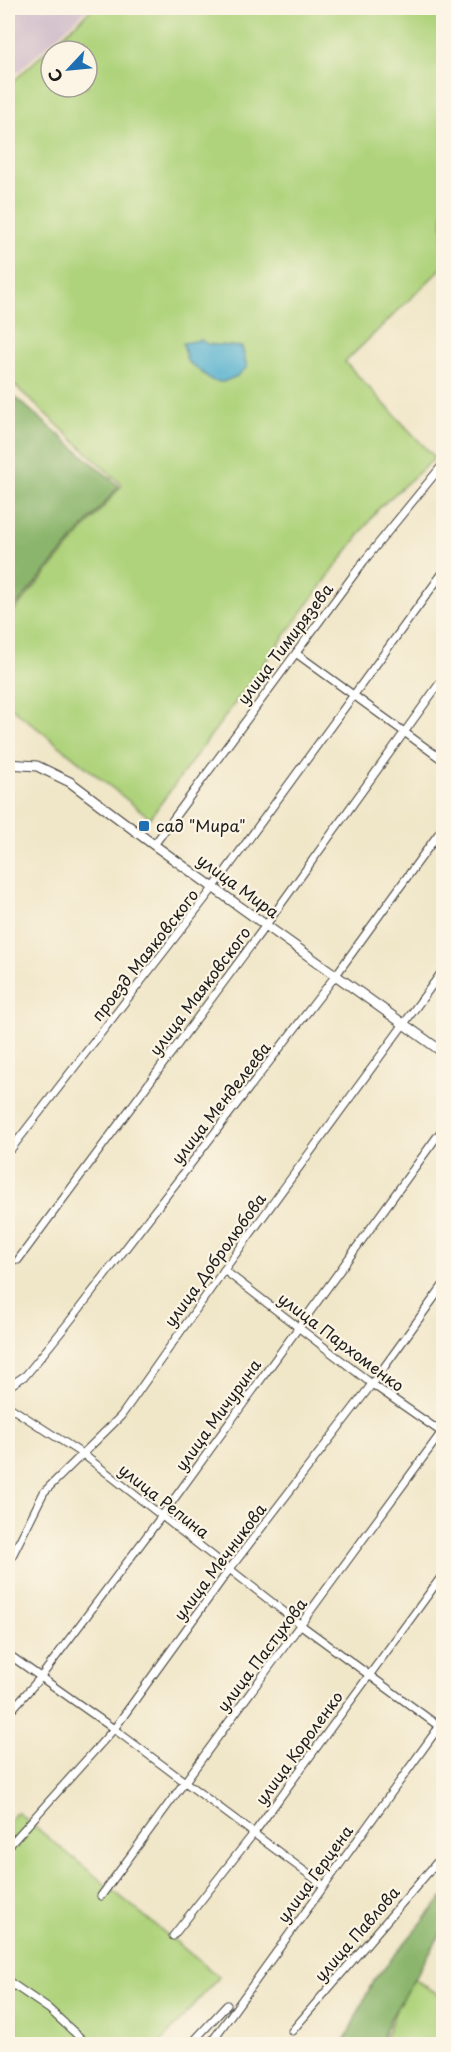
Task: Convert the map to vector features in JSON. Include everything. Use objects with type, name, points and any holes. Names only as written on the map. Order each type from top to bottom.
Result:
[{"type":"main road","name":"улица Мира","points":[[8,764],[37,766],[70,782],[444,1053]]},
{"type":"street","name":"улица Тимирязева","points":[[154,845],[364,561],[444,463]]},
{"type":"street","name":"проезд Маяковского","points":[[11,1149],[214,887],[352,694],[444,571]]},
{"type":"street","points":[[297,654],[444,761]]},
{"type":"street","name":"улица Маяковского","points":[[18,1260],[266,925],[444,678]]},
{"type":"street","name":"улица Менделеева","points":[[8,1387],[26,1375],[54,1341],[336,975],[444,826]]},
{"type":"street","name":"улица Добролюбова","points":[[8,1564],[44,1492],[121,1416],[224,1270],[444,969]]},
{"type":"street","name":"улица Мичурина","points":[[8,1714],[40,1678],[161,1517],[444,1127]]},
{"type":"street","name":"улица Пархоменко","points":[[224,1270],[372,1384],[443,1432]]},
{"type":"street","name":"улица Мечникова","points":[[8,1847],[114,1729],[229,1570],[372,1384],[444,1284]]},
{"type":"street","name":"улица Репина","points":[[8,1406],[84,1455],[229,1570],[441,1729]]},
{"type":"street","name":"улица Пастухова","points":[[101,1896],[443,1432]]},
{"type":"street","name":"улица Короленко","points":[[173,1936],[254,1833],[444,1574]]},
{"type":"street","points":[[8,1654],[114,1729],[323,1885]]},
{"type":"street","name":"улица Герцена","points":[[210,2044],[323,1885],[441,1729],[444,1720]]},
{"type":"street","name":"улица Павлова","points":[[292,2031],[444,1854]]},
{"type":"street","points":[[8,1981],[49,2009],[87,2044]]},
{"type":"street","points":[[191,2044],[227,2005]]},
{"type":"shaded area","points":[[8,8],[89,8],[55,39],[39,39],[39,53],[8,81]]},
{"type":"green space","points":[[93,8],[443,8],[443,267],[345,362],[435,458],[379,508],[150,818],[8,705],[8,618],[122,485],[8,379],[8,86],[39,58],[39,99],[99,99],[99,39],[59,39]]},
{"type":"green space","points":[[8,391],[119,486],[8,615]]},
{"type":"green space","points":[[17,1812],[219,1977],[159,2044],[8,2044],[8,1822]]},
{"type":"green space","points":[[443,1897],[443,1930],[390,2019],[380,2044],[343,2044],[373,1981]]},
{"type":"green space","points":[[409,1976],[443,1997],[443,2044],[383,2044]]},
{"type":"water","points":[[201,340],[207,344],[242,347],[247,367],[237,376],[223,382],[213,381],[187,361],[183,343]]},
{"type":"place","name":"сад \"Мира\"","points":[[144,826]]}]
